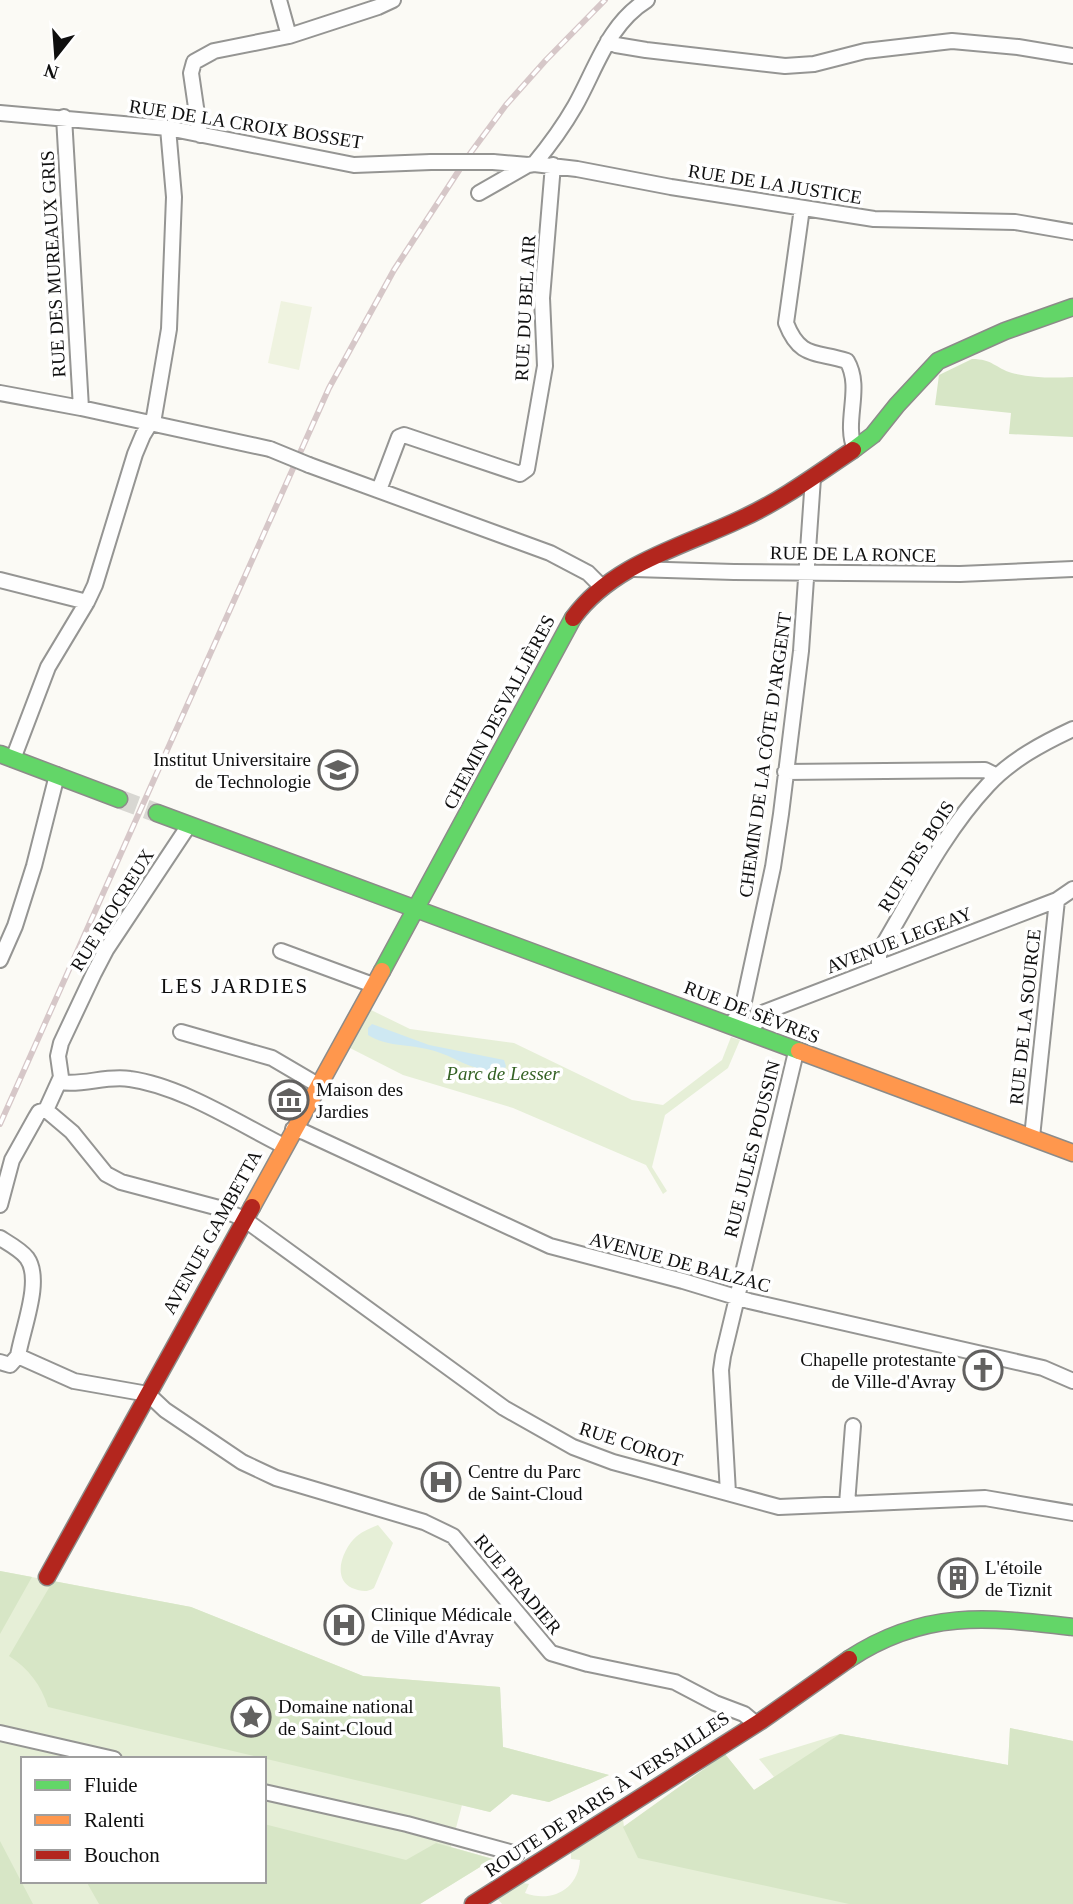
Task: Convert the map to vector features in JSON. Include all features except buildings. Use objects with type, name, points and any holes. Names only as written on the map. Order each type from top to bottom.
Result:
[{"type":"main road","name":"CHEMIN DESVALLIÈRES","points":[[416,909],[566,627],[580,608],[603,588],[633,568],[663,551],[744,518],[813,478],[855,449],[873,435],[938,360],[1005,331],[1073,307]]},
{"type":"main road","points":[[6,756],[119,799]]},
{"type":"main road","name":"RUE DE SÈVRES","points":[[157,813],[438,915],[796,1052],[1073,1153]]},
{"type":"main road","name":"AVENUE GAMBETTA","points":[[47,1577],[416,909]]},
{"type":"main road","name":"ROUTE DE PARIS À VERSAILLES","points":[[473,1904],[760,1721],[846,1659],[875,1642],[916,1626],[956,1619],[991,1619],[1073,1627]]},
{"type":"street","points":[[279,0],[289,36]]},
{"type":"street","points":[[201,135],[191,73],[194,62],[214,51],[289,36],[393,0]]},
{"type":"street","points":[[479,193],[531,164],[562,127],[608,40],[631,11],[647,0]]},
{"type":"street","points":[[608,40],[617,45],[646,50],[785,66],[814,64],[865,51],[952,41],[1073,55]]},
{"type":"street","name":"RUE DE LA CROIX BOSSET","points":[[0,113],[168,128],[354,164],[531,164]]},
{"type":"street","name":"RUE DES MUREAUX GRIS","points":[[64,117],[81,408]]},
{"type":"street","points":[[6,756],[57,649],[95,585],[135,454],[154,417],[169,329],[174,197],[168,128]]},
{"type":"street","name":"RUE DE LA JUSTICE","points":[[531,164],[874,219],[1016,222],[1073,232]]},
{"type":"street","name":"RUE DU BEL AIR","points":[[379,490],[399,437],[404,435],[520,474],[527,469],[545,366],[542,299],[553,166]]},
{"type":"street","points":[[802,208],[786,323],[794,341],[804,349],[848,361],[854,385],[850,437],[855,449]]},
{"type":"street","points":[[0,393],[270,449],[550,552],[588,573],[603,588]]},
{"type":"street","name":"CHEMIN DE LA CÔTE D'ARGENT","points":[[741,1029],[734,1020],[740,1016],[743,1006],[773,867],[801,651],[813,478]]},
{"type":"street","name":"RUE DE LA RONCE","points":[[633,568],[734,572],[960,574],[1073,569]]},
{"type":"street","points":[[0,580],[87,602]]},
{"type":"street","name":"RUE DES BOIS","points":[[879,968],[879,952],[955,824],[997,776],[1028,753],[1073,729]]},
{"type":"street","points":[[785,772],[985,770],[997,776]]},
{"type":"street","points":[[0,960],[15,926],[57,775]]},
{"type":"street","name":"RUE RIOCREUX","points":[[60,1082],[58,1056],[61,1043],[106,950],[189,825]]},
{"type":"street","name":"AVENUE LEGEAY","points":[[741,1029],[756,1023],[765,1012],[1057,900],[1073,889]]},
{"type":"street","name":"RUE DE LA SOURCE","points":[[1032,1137],[1057,900]]},
{"type":"street","points":[[281,951],[373,985]]},
{"type":"street","points":[[181,1032],[272,1058],[318,1085]]},
{"type":"street","name":"RUE JULES POUSSIN","points":[[728,1493],[721,1370],[736,1297],[796,1052]]},
{"type":"street","points":[[0,1205],[12,1160],[39,1112],[46,1110],[60,1082],[74,1084],[116,1078],[132,1079],[195,1100],[284,1146]]},
{"type":"street","points":[[46,1110],[72,1132],[106,1174],[130,1185],[219,1208],[244,1219]]},
{"type":"street","name":"AVENUE DE BALZAC","points":[[293,1129],[550,1246],[817,1318],[1043,1368],[1073,1381]]},
{"type":"street","name":"RUE COROT","points":[[244,1219],[503,1408],[573,1447],[613,1462],[779,1507],[985,1498],[1073,1513]]},
{"type":"street","points":[[0,1238],[26,1256],[33,1268],[33,1292],[18,1356],[10,1365],[0,1362]]},
{"type":"street","points":[[18,1356],[74,1381],[148,1394]]},
{"type":"street","name":"RUE PRADIER","points":[[148,1394],[166,1410],[242,1462],[276,1478],[424,1522],[453,1536],[551,1653],[587,1664],[675,1682],[715,1703],[760,1721]]},
{"type":"street","points":[[847,1504],[853,1426]]},
{"type":"street","points":[[0,1733],[105,1757]]},
{"type":"street","points":[[266,1792],[407,1824],[517,1854]]},
{"type":"green space","points":[[281,301],[312,307],[299,370],[268,363]]},
{"type":"green space","points":[[972,359],[985,360],[1020,375],[1073,377],[1073,437],[1009,434],[1011,413],[935,405],[939,375]]},
{"type":"green space","name":"Parc de Lesser","points":[[369,1009],[410,1029],[514,1043],[632,1100],[663,1105],[722,1060],[731,1037],[740,1040],[728,1068],[665,1115],[652,1167],[667,1191],[663,1194],[646,1165],[513,1108],[403,1075],[348,1047]]},
{"type":"green space","points":[[378,1525],[393,1543],[374,1588],[363,1591],[352,1588],[342,1577],[341,1563],[344,1555],[357,1536]]},
{"type":"green space","name":"Domaine national de Saint-Cloud","points":[[0,1571],[191,1607],[363,1676],[500,1687],[503,1747],[609,1775],[549,1802],[512,1794],[490,1812],[462,1805],[451,1847],[493,1859],[420,1904],[0,1904]]},
{"type":"green space","points":[[0,1571],[32,1577],[0,1634]]},
{"type":"green space","points":[[53,1581],[191,1607],[363,1676],[500,1687],[503,1747],[609,1775],[549,1802],[512,1794],[490,1812],[48,1707],[33,1678],[9,1656]]},
{"type":"green space","points":[[1010,1728],[1073,1741],[1073,1904],[502,1904],[496,1897],[523,1883],[529,1884],[525,1893],[535,1896],[562,1892],[569,1886],[578,1870],[580,1860],[571,1859],[571,1850],[623,1819],[624,1827],[725,1754],[754,1790],[774,1777],[759,1759],[840,1734],[1008,1765]]},
{"type":"green space","points":[[1010,1728],[1073,1741],[1073,1904],[849,1904],[638,1858],[623,1827],[725,1754],[754,1790],[840,1734],[1008,1765]]},
{"type":"green space","points":[[266,1825],[406,1860],[436,1843],[493,1859],[420,1904],[99,1904],[87,1883],[266,1883]]},
{"type":"green space","points":[[0,1841],[33,1904],[0,1904]]},
{"type":"water","points":[[372,1024],[429,1045],[504,1060],[506,1066],[504,1070],[483,1070],[431,1050],[382,1042],[368,1035],[368,1028]]},
{"type":"tunnel","points":[[119,799],[157,813]]},
{"type":"railway","points":[[0,1124],[329,388],[394,270],[469,155],[506,105],[605,0]]},
{"type":"traffic: fast","points":[[853,450],[873,435],[938,361],[1005,331],[1073,307]]},
{"type":"traffic: fast","points":[[382,971],[573,618]]},
{"type":"traffic: fast","points":[[0,754],[119,799]]},
{"type":"traffic: fast","points":[[157,813],[799,1051]]},
{"type":"traffic: fast","points":[[849,1659],[904,1632],[958,1620],[1013,1621],[1073,1627]]},
{"type":"traffic: slow","points":[[252,1207],[382,971]]},
{"type":"traffic: slow","points":[[799,1051],[1073,1153]]},
{"type":"traffic: jam","points":[[573,618],[589,599],[629,570],[772,503],[853,450]]},
{"type":"traffic: jam","points":[[47,1577],[252,1207]]},
{"type":"traffic: jam","points":[[473,1904],[761,1721],[849,1659]]},
{"type":"place","name":"Institut Universitaire de Technologie","points":[[338,770]]},
{"type":"place","name":"Maison des Jardies","points":[[289,1100]]},
{"type":"place","name":"Chapelle protestante de Ville-d'Avray","points":[[983,1370]]},
{"type":"place","name":"Centre du Parc de Saint-Cloud","points":[[441,1482]]},
{"type":"place","name":"L'étoile de Tiznit","points":[[958,1578]]},
{"type":"place","name":"Clinique Médicale de Ville d'Avray","points":[[344,1625]]},
{"type":"place","name":"Domaine national de Saint-Cloud","points":[[251,1717]]},
{"type":"district","name":"LES JARDIES","points":[[235,986]]}]
